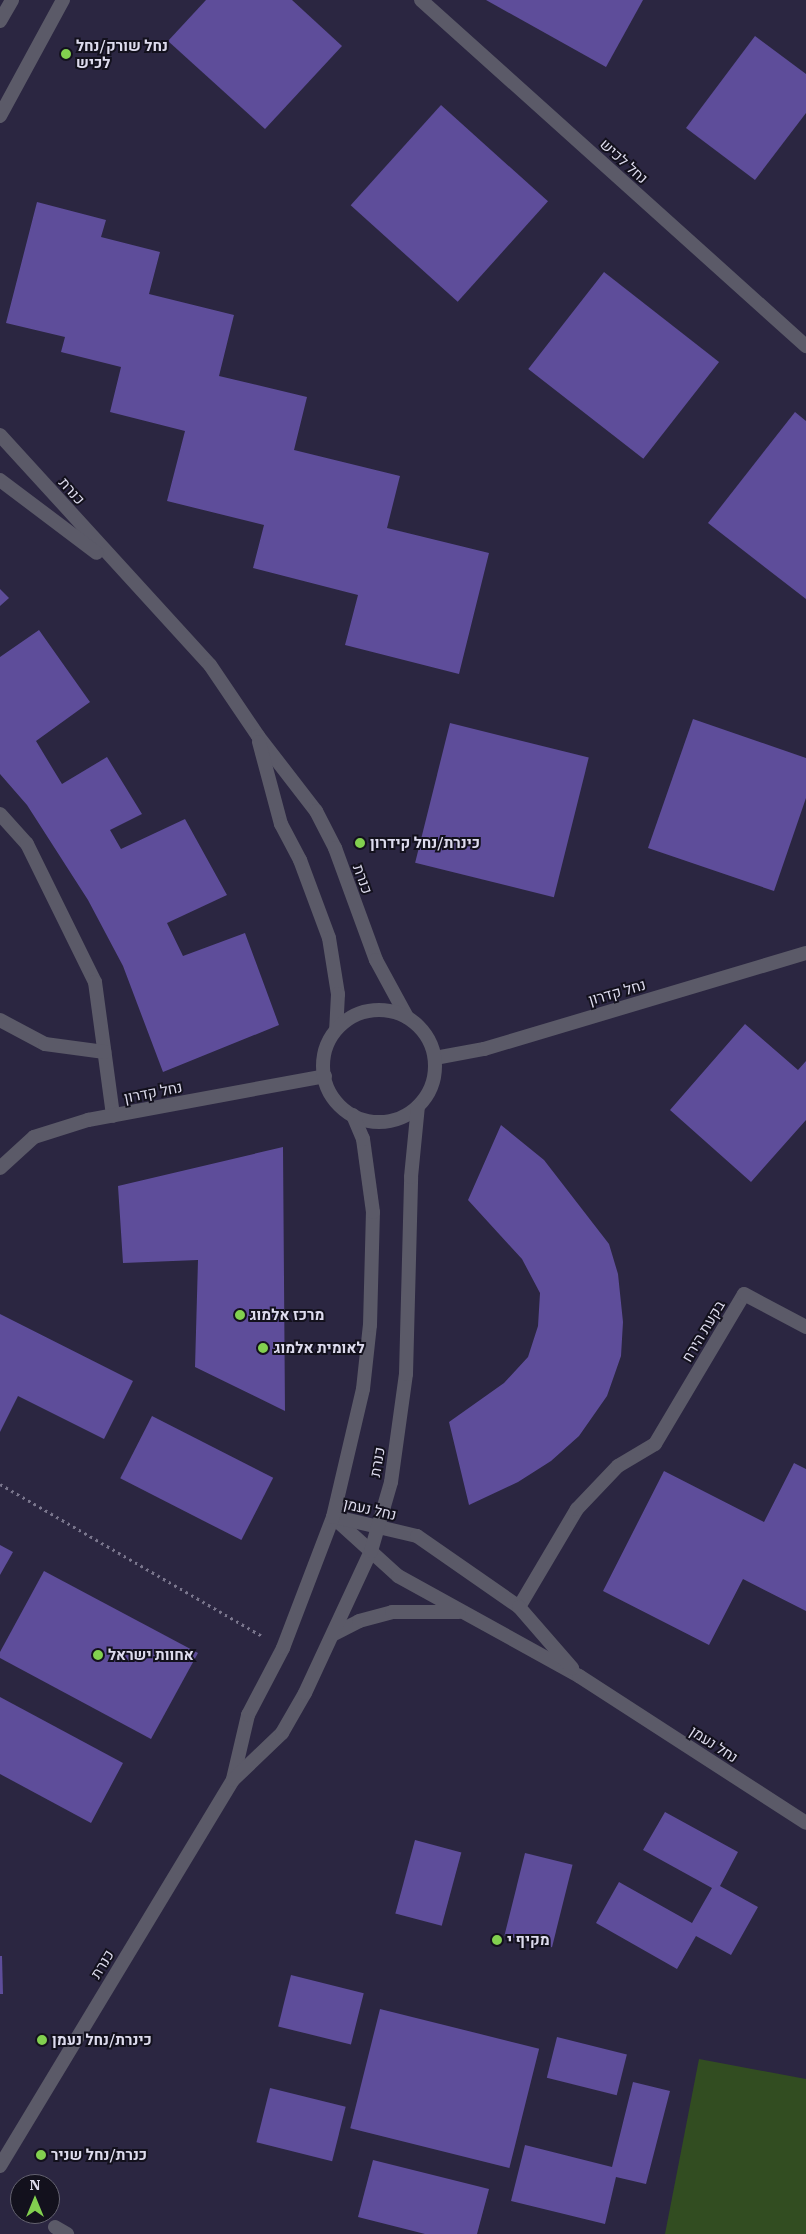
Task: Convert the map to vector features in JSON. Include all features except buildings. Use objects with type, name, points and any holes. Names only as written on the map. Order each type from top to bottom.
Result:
[{"type":"street","points":[[0,22],[12,0]]},
{"type":"street","points":[[0,116],[63,0]]},
{"type":"street","name":"נחל לכיש","points":[[421,0],[806,346]]},
{"type":"street","name":"כנרת","points":[[0,435],[119,569],[210,665],[258,736],[316,811],[335,848],[376,960],[407,1017]]},
{"type":"street","name":"כנרת","points":[[0,480],[119,569]]},
{"type":"street","name":"כנרת","points":[[258,736],[281,824],[300,860],[329,938],[338,994],[336,1029]]},
{"type":"street","points":[[0,814],[26,844],[95,982],[113,1116]]},
{"type":"street","name":"נחל קדרון","points":[[435,1058],[484,1049],[806,953]]},
{"type":"street","points":[[388,1010],[407,1017],[430,1042],[435,1058],[435,1075],[429,1092],[418,1106],[388,1121],[370,1121],[353,1115],[339,1105],[329,1090],[324,1076],[324,1058],[336,1029],[351,1017],[369,1011],[388,1010]]},
{"type":"street","points":[[0,1020],[45,1044],[104,1052]]},
{"type":"street","name":"נחל קדרון","points":[[0,1168],[34,1138],[88,1120],[324,1076]]},
{"type":"street","name":"כנרת","points":[[0,2166],[233,1780],[282,1733],[334,1634],[371,1551],[380,1528],[390,1482],[406,1374],[411,1177],[418,1106]]},
{"type":"street","name":"כנרת","points":[[233,1780],[248,1715],[283,1648],[333,1517],[363,1389],[372,1282],[372,1212],[363,1139],[353,1115]]},
{"type":"street","name":"בקעת הירח","points":[[520,1607],[577,1509],[618,1466],[655,1444],[744,1294],[806,1327]]},
{"type":"street","name":"נחל נעמן","points":[[333,1517],[417,1536],[520,1607],[579,1676]]},
{"type":"street","name":"נחל נעמן","points":[[333,1517],[398,1576],[579,1676],[806,1823]]},
{"type":"street","points":[[334,1634],[359,1621],[392,1612],[463,1613]]},
{"type":"path","points":[[0,1484],[283,1648]]},
{"type":"green space","points":[[699,2059],[806,2079],[806,2234],[665,2234]]},
{"type":"place","name":"נחל שורק/נחל לכיש","points":[[66,54]]},
{"type":"place","name":"כינרת/נחל קידרון","points":[[360,843]]},
{"type":"place","name":"מרכז אלמוג","points":[[240,1315]]},
{"type":"place","name":"לאומית אלמוג","points":[[263,1348]]},
{"type":"place","name":"אחוות ישראל","points":[[98,1655]]},
{"type":"place","name":"מקיף י","points":[[497,1940]]},
{"type":"place","name":"כינרת/נחל נעמן","points":[[42,2040]]},
{"type":"place","name":"כנרת/נחל שניר","points":[[41,2155]]}]
